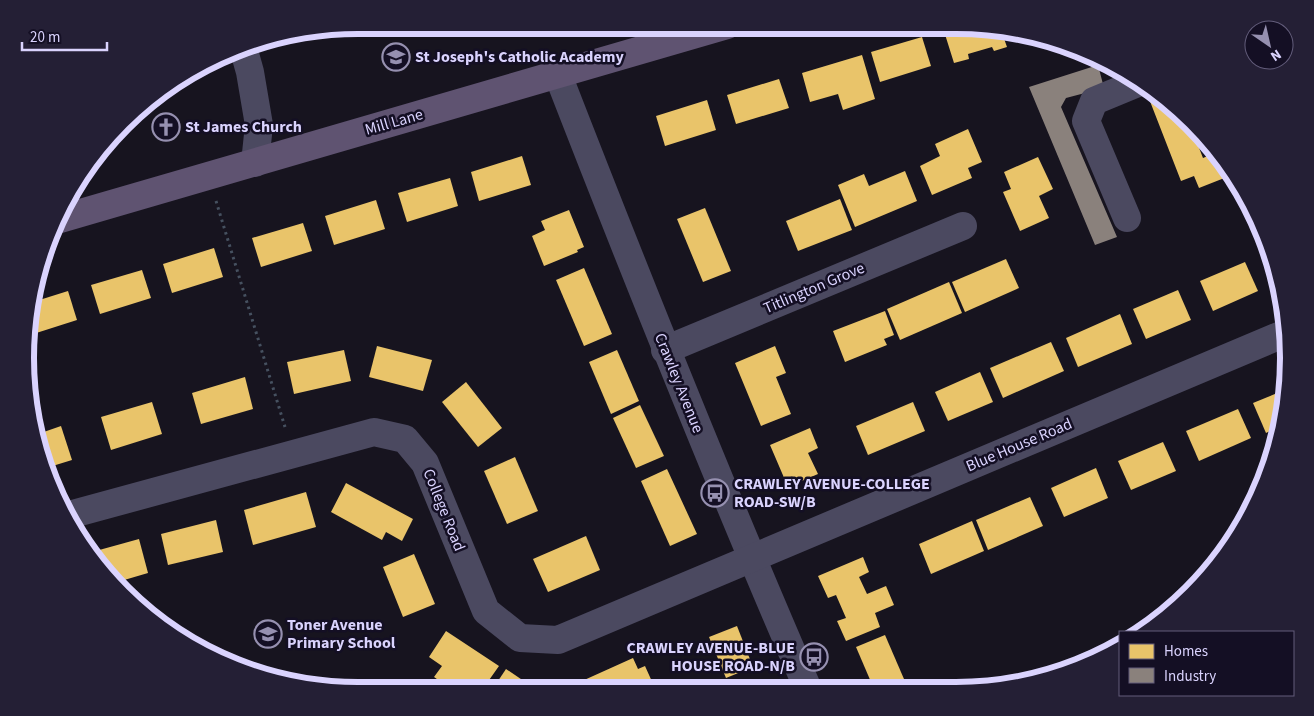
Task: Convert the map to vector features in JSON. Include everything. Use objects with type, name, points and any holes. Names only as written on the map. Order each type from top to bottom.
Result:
[{"type":"main road","name":"Mill Lane","points":[[66,217],[697,34]]},
{"type":"street","points":[[245,54],[259,125],[255,163]]},
{"type":"street","name":"Crawley Avenue","points":[[558,75],[665,350],[751,558],[805,682]]},
{"type":"street","points":[[1127,218],[1086,121],[1094,101],[1132,85]]},
{"type":"street","name":"Titlington Grove","points":[[665,350],[962,226]]},
{"type":"street","name":"Blue House Road","points":[[751,558],[1280,335]]},
{"type":"street","name":"College Road","points":[[74,514],[374,432],[405,439],[425,463],[486,611],[520,638],[558,640],[751,558]]},
{"type":"path","points":[[208,176],[294,454]]},
{"type":"building: Homes","points":[[945,34],[977,34],[1004,38],[1007,47],[994,51],[992,47],[968,54],[969,59],[954,63]]},
{"type":"building: Homes","points":[[922,37],[931,66],[880,82],[871,52]]},
{"type":"building: Homes","points":[[862,55],[875,99],[843,110],[838,94],[810,102],[802,73]]},
{"type":"building: Homes","points":[[779,79],[789,108],[736,124],[727,95]]},
{"type":"building: Homes","points":[[1149,98],[1170,114],[1196,140],[1203,158],[1209,156],[1226,178],[1199,188],[1194,176],[1181,181]]},
{"type":"building: Homes","points":[[707,100],[716,130],[665,146],[656,116]]},
{"type":"building: Homes","points":[[968,129],[982,162],[968,168],[972,178],[932,195],[920,166],[940,156],[935,144]]},
{"type":"building: Homes","points":[[522,156],[531,185],[479,201],[471,172]]},
{"type":"building: Homes","points":[[1038,157],[1053,189],[1039,196],[1049,218],[1020,231],[1003,192],[1011,189],[1004,172]]},
{"type":"building: Homes","points":[[905,171],[917,201],[855,227],[838,185],[864,174],[869,186]]},
{"type":"building: Homes","points":[[450,178],[458,206],[407,222],[398,193]]},
{"type":"building: Homes","points":[[840,199],[852,230],[798,251],[786,221]]},
{"type":"building: Homes","points":[[376,200],[385,229],[334,245],[325,216]]},
{"type":"building: Homes","points":[[705,208],[731,271],[703,282],[677,219]]},
{"type":"building: Homes","points":[[569,210],[584,247],[577,250],[578,252],[544,266],[532,236],[545,230],[541,221]]},
{"type":"building: Homes","points":[[303,223],[312,251],[261,267],[252,238]]},
{"type":"building: Homes","points":[[214,248],[223,277],[172,293],[163,264]]},
{"type":"building: Homes","points":[[1006,259],[1019,288],[965,312],[952,282]]},
{"type":"building: Homes","points":[[1245,262],[1258,291],[1213,311],[1200,281]]},
{"type":"building: Homes","points":[[584,268],[612,334],[584,346],[556,280]]},
{"type":"building: Homes","points":[[142,270],[151,298],[100,314],[91,285]]},
{"type":"building: Homes","points":[[949,282],[962,313],[900,340],[887,309]]},
{"type":"building: Homes","points":[[1178,290],[1191,320],[1146,339],[1133,309]]},
{"type":"building: Homes","points":[[68,291],[77,320],[34,334],[39,300]]},
{"type":"building: Homes","points":[[885,311],[894,335],[884,339],[887,345],[845,362],[833,331]]},
{"type":"building: Homes","points":[[1120,314],[1132,344],[1078,367],[1066,338]]},
{"type":"building: Homes","points":[[1051,342],[1064,371],[1003,398],[990,368]]},
{"type":"building: Homes","points":[[377,346],[432,360],[423,391],[369,377]]},
{"type":"building: Homes","points":[[775,346],[786,373],[776,377],[791,414],[761,426],[735,363]]},
{"type":"building: Homes","points":[[344,350],[351,381],[294,394],[287,362]]},
{"type":"building: Homes","points":[[617,350],[639,401],[611,414],[589,362]]},
{"type":"building: Homes","points":[[980,372],[993,402],[948,421],[935,392]]},
{"type":"building: Homes","points":[[245,377],[253,409],[201,424],[192,393]]},
{"type":"building: Homes","points":[[466,382],[502,428],[478,447],[442,402]]},
{"type":"building: Homes","points":[[1278,393],[1272,430],[1266,433],[1253,403]]},
{"type":"building: Homes","points":[[152,402],[162,434],[111,450],[101,417]]},
{"type":"building: Homes","points":[[913,402],[925,431],[868,455],[856,426]]},
{"type":"building: Homes","points":[[640,405],[664,456],[636,468],[613,418]]},
{"type":"building: Homes","points":[[1238,409],[1251,438],[1199,461],[1186,431]]},
{"type":"building: Homes","points":[[61,426],[72,460],[52,466],[43,432]]},
{"type":"building: Homes","points":[[810,428],[818,448],[808,453],[818,474],[788,487],[770,445]]},
{"type":"building: Homes","points":[[1163,442],[1176,471],[1131,490],[1118,461]]},
{"type":"building: Homes","points":[[515,457],[538,511],[507,524],[484,471]]},
{"type":"building: Homes","points":[[1096,468],[1108,498],[1064,517],[1051,488]]},
{"type":"building: Homes","points":[[667,469],[697,534],[670,546],[641,481]]},
{"type":"building: Homes","points":[[346,483],[413,519],[402,541],[386,532],[382,540],[331,512]]},
{"type":"building: Homes","points":[[306,492],[316,527],[253,545],[244,510]]},
{"type":"building: Homes","points":[[1030,497],[1043,526],[988,550],[976,520]]},
{"type":"building: Homes","points":[[216,520],[223,552],[168,565],[161,534]]},
{"type":"building: Homes","points":[[972,521],[984,551],[931,574],[919,544]]},
{"type":"building: Homes","points":[[586,536],[600,570],[548,592],[533,559]]},
{"type":"building: Homes","points":[[139,539],[148,573],[122,580],[98,550]]},
{"type":"building: Homes","points":[[414,554],[435,604],[403,617],[383,567]]},
{"type":"building: Homes","points":[[863,557],[869,572],[859,577],[867,594],[886,586],[894,605],[875,613],[880,627],[846,641],[837,621],[846,618],[836,595],[828,598],[818,576]]},
{"type":"building: Homes","points":[[737,626],[753,667],[726,678],[709,637]]},
{"type":"building: Homes","points":[[446,631],[499,666],[488,682],[441,682],[434,677],[442,666],[429,657]]},
{"type":"building: Homes","points":[[885,635],[905,682],[871,682],[856,647]]},
{"type":"building: Homes","points":[[633,658],[638,669],[645,666],[652,682],[582,682]]},
{"type":"building: Homes","points":[[506,669],[525,682],[497,682]]},
{"type":"building: Industry","points":[[1096,66],[1098,67],[1104,88],[1066,98],[1061,107],[1117,237],[1095,245],[1029,87]]},
{"type":"place","name":"St Joseph's Catholic Academy","points":[[396,57]]},
{"type":"place","name":"St James Church","points":[[166,127]]},
{"type":"place","name":"CRAWLEY AVENUE-COLLEGE ROAD-SW/B","points":[[715,493]]},
{"type":"place","name":"Toner Avenue Primary School","points":[[268,634]]},
{"type":"place","name":"CRAWLEY AVENUE-BLUE HOUSE ROAD-N/B","points":[[814,657]]}]
